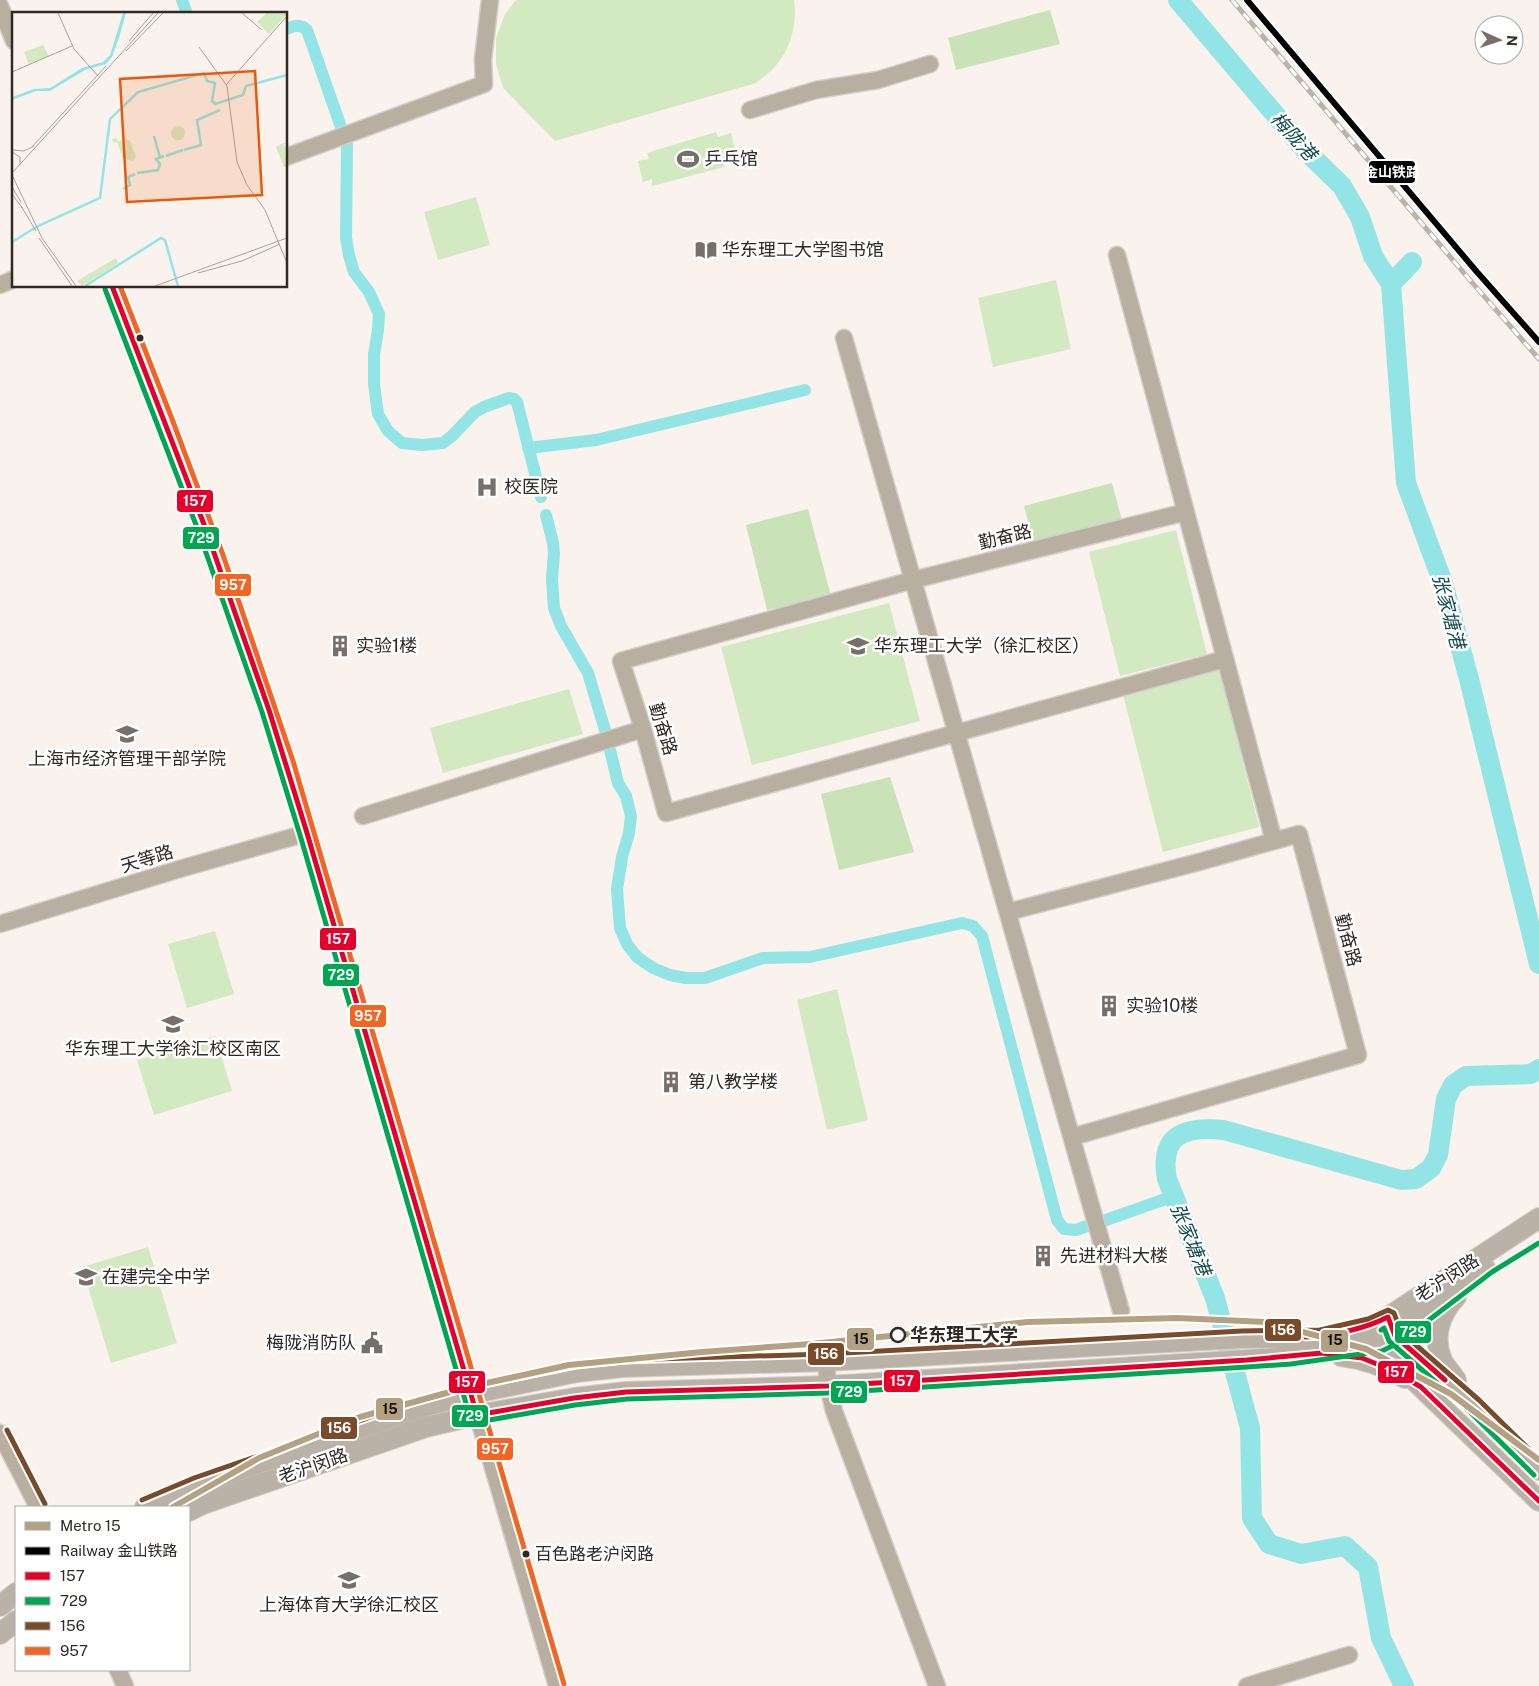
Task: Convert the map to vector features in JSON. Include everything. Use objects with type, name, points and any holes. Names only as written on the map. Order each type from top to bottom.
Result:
[{"type":"main road","name":"老沪闵路","points":[[147,1506],[205,1482],[419,1408],[470,1394],[577,1372],[623,1367],[826,1361],[1197,1340],[1321,1337],[1384,1331],[1539,1218]]},
{"type":"main road","name":"老沪闵路","points":[[190,1510],[203,1504],[426,1427],[477,1415],[574,1398],[626,1392],[828,1386],[1202,1363],[1290,1357],[1322,1352],[1384,1331],[1539,1234]]},
{"type":"main road","points":[[1474,1406],[1442,1361],[1437,1344],[1438,1331],[1444,1310],[1488,1266]]},
{"type":"main road","points":[[1384,1331],[1421,1387],[1539,1501]]},
{"type":"main road","points":[[1384,1331],[1474,1406],[1539,1470]]},
{"type":"main road","points":[[1322,1352],[1362,1358],[1394,1371],[1421,1387]]},
{"type":"main road","points":[[0,1606],[15,1594]]},
{"type":"main road","points":[[0,1634],[15,1622]]},
{"type":"street","points":[[288,156],[484,84],[483,59],[490,0]]},
{"type":"street","points":[[0,6],[12,36]]},
{"type":"street","points":[[750,110],[816,90],[878,80],[930,64]]},
{"type":"street","points":[[1008,912],[1274,841],[1117,255]]},
{"type":"street","points":[[0,285],[12,281]]},
{"type":"street","points":[[113,288],[135,342],[238,618],[269,710],[307,833],[557,1686]]},
{"type":"street","points":[[844,338],[1121,1311]]},
{"type":"street","name":"勤奋路","points":[[1186,512],[913,580],[621,661],[644,729],[666,813],[1225,659]]},
{"type":"street","points":[[363,816],[644,729]]},
{"type":"street","name":"天等路","points":[[0,924],[183,868],[307,833]]},
{"type":"street","name":"勤奋路","points":[[1072,1137],[1358,1055],[1299,834],[1274,841]]},
{"type":"street","points":[[826,1361],[828,1386],[834,1411],[937,1686]]},
{"type":"street","points":[[0,1433],[37,1506]]},
{"type":"street","points":[[1247,1686],[1349,1655]]},
{"type":"street","points":[[118,1671],[125,1686]]},
{"type":"green space","points":[[516,0],[794,0],[795,17],[790,42],[782,57],[773,69],[756,83],[555,141],[503,88],[496,64],[496,38],[505,14]]},
{"type":"green space","points":[[1050,10],[1060,44],[956,70],[948,38]]},
{"type":"green space","name":"乒乓馆","points":[[716,132],[718,137],[731,133],[737,158],[724,160],[724,167],[652,186],[652,179],[643,182],[638,161],[649,159],[647,153]]},
{"type":"green space","points":[[476,197],[490,245],[438,260],[424,212]]},
{"type":"green space","points":[[1056,280],[1071,349],[993,367],[978,298]]},
{"type":"green space","points":[[1112,483],[1122,520],[1034,543],[1024,506]]},
{"type":"green space","points":[[808,509],[831,596],[767,610],[746,525]]},
{"type":"green space","points":[[1176,530],[1207,654],[1120,676],[1089,552]]},
{"type":"green space","points":[[889,603],[920,721],[752,765],[721,647]]},
{"type":"green space","points":[[1220,670],[1259,827],[1163,852],[1123,695]]},
{"type":"green space","points":[[569,689],[583,734],[443,773],[430,728]]},
{"type":"green space","points":[[890,777],[914,852],[839,870],[821,794]]},
{"type":"green space","points":[[215,931],[234,994],[187,1008],[168,944]]},
{"type":"green space","points":[[837,989],[868,1120],[827,1130],[797,1000]]},
{"type":"green space","points":[[215,1036],[232,1091],[154,1115],[137,1060]]},
{"type":"green space","points":[[148,1247],[177,1343],[111,1363],[82,1267]]},
{"type":"waterway","points":[[182,0],[186,12]]},
{"type":"waterway","name":"梅陇港","points":[[1178,0],[1306,151],[1342,186],[1360,217],[1373,256],[1391,284]]},
{"type":"waterway","points":[[288,28],[299,26],[307,30],[341,127]]},
{"type":"waterway","points":[[347,145],[346,238],[349,255],[354,272],[369,292],[379,314],[374,354],[374,384],[378,414],[388,431],[402,443],[422,445],[443,443],[475,412],[509,398],[514,399],[517,402],[541,497]]},
{"type":"waterway","name":"张家塘港","points":[[1412,262],[1391,284],[1406,483],[1443,583],[1469,679],[1539,964]]},
{"type":"waterway","points":[[528,448],[596,440],[805,390]]},
{"type":"waterway","points":[[546,515],[554,554],[552,579],[554,608],[561,626],[588,673],[605,730]]},
{"type":"waterway","points":[[610,750],[618,783],[626,796],[631,816],[617,889],[620,928],[627,944],[637,957],[653,968],[670,975],[686,978],[705,978],[763,958],[810,957],[962,923],[973,926],[982,936],[1057,1220],[1064,1229],[1076,1230],[1087,1226]]},
{"type":"waterway","name":"张家塘港","points":[[1404,1686],[1381,1638],[1368,1567],[1345,1546],[1301,1554],[1269,1544],[1252,1518],[1250,1428],[1215,1298],[1167,1179],[1167,1152],[1171,1143],[1178,1136],[1187,1132],[1210,1129],[1224,1130],[1401,1180],[1416,1179],[1431,1168],[1438,1155],[1446,1099],[1453,1085],[1466,1076],[1531,1074],[1539,1069]]},
{"type":"waterway","points":[[1106,1220],[1174,1196]]},
{"type":"railway","points":[[1232,0],[1539,359]]},
{"type":"metro line","name":"15","points":[[175,1506],[259,1458],[360,1417],[464,1388],[569,1365],[811,1344],[1028,1322],[1177,1318],[1266,1322],[1366,1349],[1451,1394],[1539,1460]]},
{"type":"rail line","name":"金山铁路","points":[[1247,0],[1477,272],[1539,342]]},
{"type":"transit line","name":"157","points":[[113,288],[205,527],[269,710],[307,833],[477,1415],[574,1398],[626,1392],[828,1386],[1247,1360],[1322,1353],[1362,1358],[1394,1371],[1421,1387],[1539,1501]]},
{"type":"transit line","name":"957","points":[[121,288],[223,555],[293,761],[564,1684]]},
{"type":"transit line","name":"729","points":[[105,289],[198,530],[262,712],[300,835],[470,1417],[473,1421],[478,1422],[575,1405],[627,1399],[828,1393],[1247,1367],[1291,1364],[1382,1351],[1400,1342],[1492,1272],[1539,1243]]},
{"type":"transit line","name":"156","points":[[142,1500],[194,1478],[417,1401],[468,1387],[576,1365],[623,1360],[826,1354],[1242,1331],[1320,1330],[1368,1319],[1388,1310],[1394,1313],[1401,1332],[1479,1400],[1539,1459]]},
{"type":"transit line","name":"157","points":[[1306,1337],[1348,1331],[1388,1317],[1395,1336],[1445,1380]]},
{"type":"transit line","name":"729","points":[[1381,1330],[1384,1328],[1389,1341],[1469,1411],[1534,1475]]},
{"type":"transit line","name":"156","points":[[7,1430],[45,1504]]},
{"type":"place","name":"乒乓馆","points":[[688,159]]},
{"type":"place","name":"华东理工大学图书馆","points":[[706,250]]},
{"type":"place","name":"校医院","points":[[487,487]]},
{"type":"place","name":"实验1楼","points":[[340,646]]},
{"type":"place","name":"华东理工大学（徐汇校区）","points":[[858,646]]},
{"type":"place","name":"上海市经济管理干部学院","points":[[127,734]]},
{"type":"place","name":"实验10楼","points":[[1109,1006]]},
{"type":"place","name":"华东理工大学徐汇校区南区","points":[[173,1024]]},
{"type":"place","name":"第八教学楼","points":[[671,1082]]},
{"type":"place","name":"先进材料大楼","points":[[1043,1256]]},
{"type":"place","name":"在建完全中学","points":[[86,1277]]},
{"type":"place","name":"华东理工大学","points":[[898,1335]]},
{"type":"place","name":"梅陇消防队","points":[[372,1343]]},
{"type":"place","name":"百色路老沪闵路","points":[[526,1554]]},
{"type":"place","name":"上海体育大学徐汇校区","points":[[349,1580]]}]
